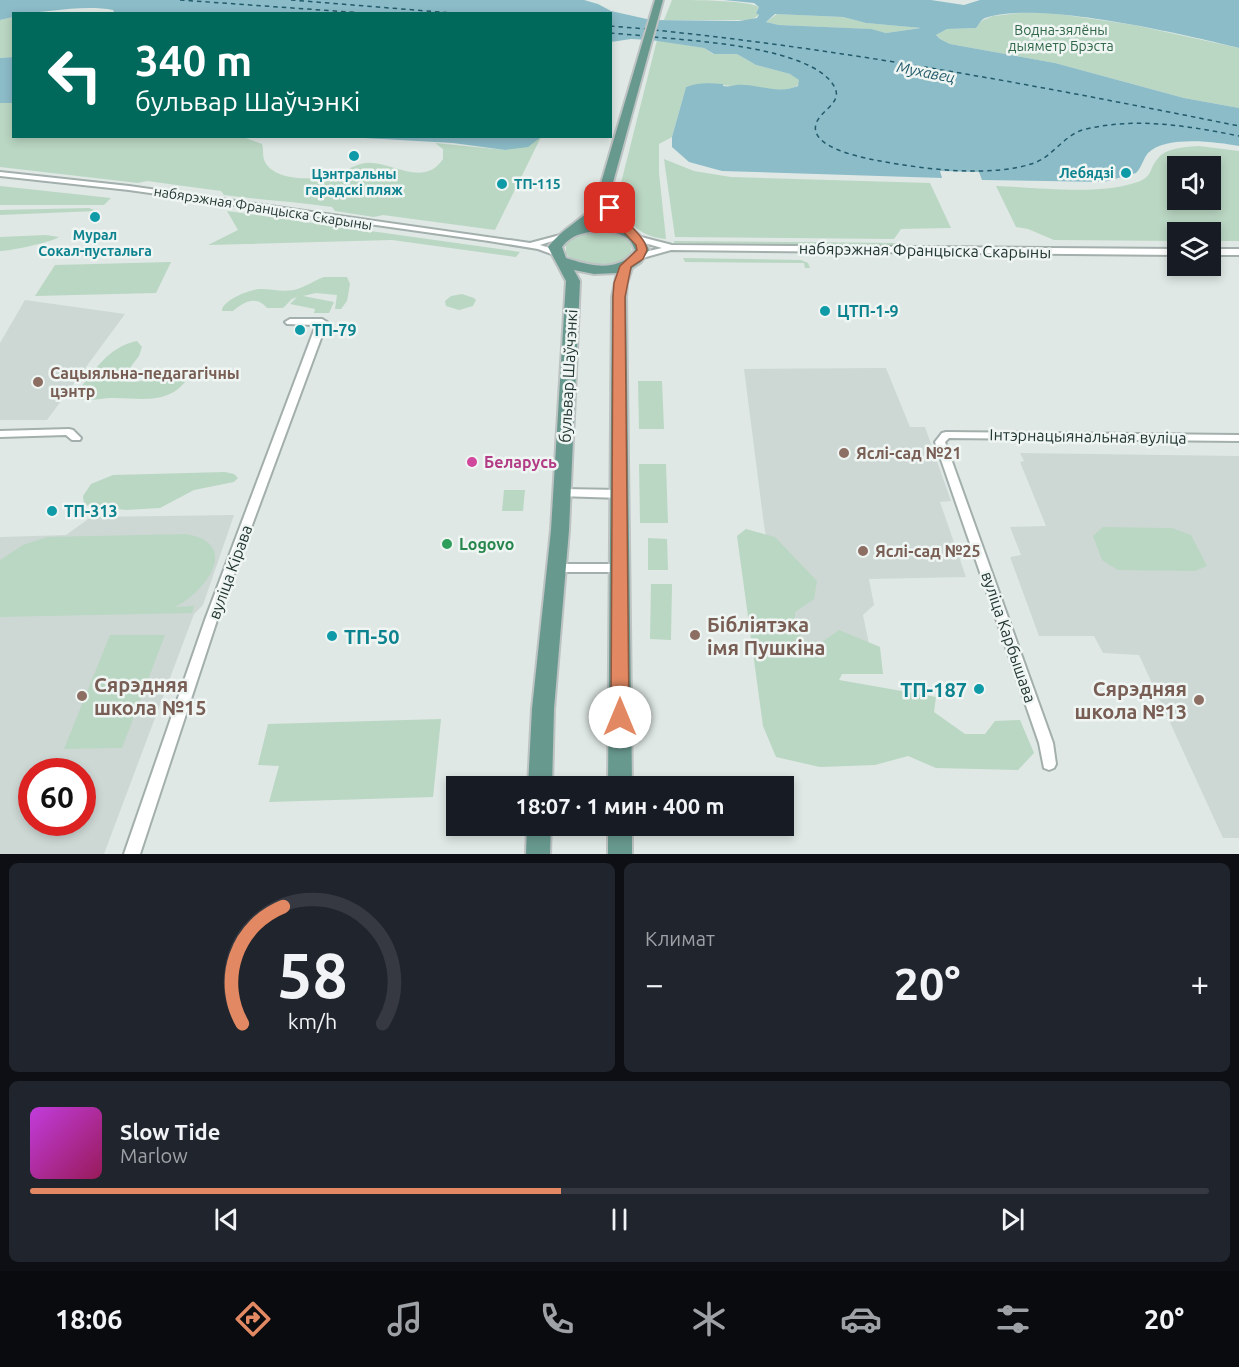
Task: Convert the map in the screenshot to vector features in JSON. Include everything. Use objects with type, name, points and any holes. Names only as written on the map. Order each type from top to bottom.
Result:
[{"type":"main road","points":[[632,261],[613,269],[586,269],[560,257],[555,247],[600,208],[608,187],[659,0]]},
{"type":"main road","points":[[608,187],[613,213],[641,244],[620,283],[619,297],[620,776]]},
{"type":"main road","points":[[568,234],[602,227],[633,236]]},
{"type":"main road","name":"бульвар Шаўчэнкі","points":[[540,776],[543,709],[562,493],[573,281],[560,257]]},
{"type":"main road","points":[[538,854],[539,836]]},
{"type":"main road","points":[[620,836],[620,854]]},
{"type":"street","name":"набярэжная Францыска Скарыны","points":[[0,174],[129,188],[525,245],[560,257]]},
{"type":"street","name":"набярэжная Францыска Скарыны","points":[[525,245],[568,234]]},
{"type":"street","name":"набярэжная Францыска Скарыны","points":[[633,236],[672,248],[1167,252]]},
{"type":"street","name":"набярэжная Францыска Скарыны","points":[[632,261],[672,248]]},
{"type":"street","points":[[1221,252],[1239,252]]},
{"type":"street","name":"вуліца Кірава","points":[[132,854],[212,620],[322,322],[290,322]]},
{"type":"street","points":[[0,434],[69,432],[76,438]]},
{"type":"street","name":"Інтэрнацыянальная вуліца","points":[[940,442],[946,435],[1239,438]]},
{"type":"street","name":"вуліца Карбышава","points":[[940,442],[1046,743],[1049,764]]},
{"type":"street","points":[[562,493],[621,494]]},
{"type":"street","points":[[557,568],[619,568]]},
{"type":"shaded area","name":"Сацыяльна-педагагічны цэнтр","points":[[25,300],[125,314],[47,420],[0,420],[0,343]]},
{"type":"shaded area","points":[[886,368],[910,427],[925,427],[951,501],[940,502],[966,577],[869,579],[874,605],[863,615],[872,658],[786,659],[764,525],[744,369]]},
{"type":"shaded area","points":[[1020,453],[1239,456],[1239,838],[1223,838],[1139,655],[1103,653],[1094,636],[1039,636],[1010,557],[1021,555],[1010,527],[1046,526],[1020,462],[1024,461]]},
{"type":"shaded area","name":"Сярэдняя школа №15","points":[[234,515],[203,605],[194,614],[104,854],[0,854],[0,537],[66,535],[91,517]]},
{"type":"green space","points":[[672,0],[743,3],[759,7],[756,12],[759,15],[751,20],[664,20]]},
{"type":"green space","name":"Водна-зялёны дыяметр Брэста","points":[[1038,11],[1134,25],[1239,48],[1239,108],[1184,98],[1055,63],[950,44],[936,35],[947,29],[976,28],[981,21],[993,16]]},
{"type":"green space","points":[[777,14],[843,17],[866,23],[921,28],[886,33],[867,29],[779,25],[766,22]]},
{"type":"green space","points":[[12,17],[12,57],[0,58],[0,20]]},
{"type":"green space","points":[[657,40],[704,48],[713,54],[737,54],[756,65],[798,77],[800,82],[794,88],[782,90],[713,84],[686,87],[672,137],[659,144],[659,173],[666,239],[649,235],[634,226],[623,212],[618,195]]},
{"type":"green space","points":[[0,103],[12,103],[12,138],[246,138],[262,144],[264,160],[270,168],[277,173],[294,178],[330,176],[365,163],[375,163],[416,173],[426,172],[435,168],[443,159],[443,149],[435,143],[505,150],[541,138],[495,230],[383,215],[374,217],[335,211],[332,207],[224,195],[221,191],[147,181],[138,183],[0,167]]},
{"type":"green space","points":[[1199,146],[1239,151],[1239,241],[1221,241],[1221,222],[1167,222],[1167,241],[1054,240],[1028,229],[1016,227],[996,186],[1082,190],[1131,184],[1144,179],[1159,157],[1178,148]]},
{"type":"green space","points":[[664,159],[694,171],[731,177],[930,183],[951,228],[901,229],[894,239],[675,237]]},
{"type":"green space","points":[[0,186],[111,198],[104,205],[0,205]]},
{"type":"green space","points":[[89,208],[97,211],[0,215],[0,210]]},
{"type":"green space","points":[[227,211],[520,252],[516,257],[392,240],[208,245],[238,230]]},
{"type":"green space","points":[[602,232],[623,237],[630,243],[631,253],[617,263],[599,266],[581,263],[566,254],[566,244],[574,238]]},
{"type":"green space","points":[[46,235],[59,237],[31,246],[0,251],[0,237]]},
{"type":"green space","points":[[674,241],[896,243],[897,245],[674,243]]},
{"type":"green space","points":[[683,258],[801,260],[808,263],[810,268],[805,268],[804,263],[685,262]]},
{"type":"green space","points":[[171,262],[156,293],[35,296],[55,265]]},
{"type":"green space","points":[[324,277],[347,277],[350,284],[347,301],[341,309],[335,309],[337,295],[316,293],[303,296],[334,302],[329,313],[314,313],[315,309],[290,304],[297,297],[283,308],[267,308],[259,302],[250,301],[233,311],[222,311],[226,303],[250,291],[294,290]]},
{"type":"green space","points":[[462,294],[476,300],[473,306],[459,310],[446,306],[445,301],[451,296]]},
{"type":"green space","points":[[137,341],[142,347],[139,356],[123,377],[124,381],[140,381],[177,371],[185,371],[188,378],[180,387],[162,397],[77,399],[78,391],[103,360],[118,348]]},
{"type":"green space","points":[[638,381],[662,381],[664,429],[639,429]]},
{"type":"green space","points":[[639,464],[666,464],[668,523],[640,523]]},
{"type":"green space","points":[[225,472],[234,474],[238,478],[234,482],[194,490],[160,508],[126,510],[84,505],[83,496],[91,484],[113,475]]},
{"type":"green space","points":[[504,490],[525,490],[523,511],[502,511]]},
{"type":"green space","points":[[1103,527],[1172,528],[1191,535],[1207,566],[1195,571],[1118,570],[1102,560],[1093,536]]},
{"type":"green space","points":[[746,529],[775,537],[817,581],[814,599],[795,612],[795,629],[805,641],[822,642],[839,630],[880,647],[883,674],[842,674],[839,680],[936,697],[934,712],[965,734],[985,734],[995,721],[1020,720],[1034,753],[1018,770],[936,768],[908,756],[875,765],[820,767],[776,757],[763,726],[737,536]]},
{"type":"green space","points":[[186,534],[203,539],[212,547],[215,557],[213,568],[207,579],[187,600],[175,607],[194,606],[192,613],[0,617],[0,560],[23,545],[47,537]]},
{"type":"green space","points":[[648,538],[667,539],[668,570],[648,570]]},
{"type":"green space","points":[[651,584],[672,584],[671,640],[650,639]]},
{"type":"green space","points":[[110,635],[165,635],[122,748],[64,749]]},
{"type":"green space","points":[[441,719],[433,797],[269,802],[279,766],[258,765],[268,724]]},
{"type":"water","name":"Мухавец","points":[[0,0],[584,0],[611,11],[651,20],[739,21],[757,18],[759,15],[756,13],[759,7],[754,3],[724,0],[931,0],[964,5],[980,0],[1239,0],[1239,48],[1110,21],[1039,13],[985,18],[976,28],[947,29],[936,35],[950,44],[1055,63],[1184,98],[1239,108],[1239,146],[1192,141],[1167,144],[1156,147],[1148,153],[1136,173],[1104,182],[982,180],[979,172],[940,171],[942,178],[722,171],[689,162],[672,147],[672,137],[686,87],[709,83],[723,84],[723,86],[744,85],[782,89],[798,86],[799,80],[790,74],[756,65],[737,54],[714,54],[704,48],[651,40],[631,39],[612,42],[612,12],[114,12],[101,8],[89,8],[12,12],[12,17],[0,20]],"holes":[[[775,14],[843,17],[866,23],[921,28],[886,33],[871,29],[779,25],[766,22]]]},
{"type":"water","points":[[12,57],[12,103],[0,103],[0,58]]},
{"type":"water","points":[[365,138],[540,138],[528,147],[505,150],[453,143]]},
{"type":"ferry route","points":[[180,0],[349,12]]},
{"type":"ferry route","points":[[291,0],[439,12]]},
{"type":"ferry route","points":[[612,26],[646,29]]},
{"type":"ferry route","points":[[654,30],[875,59],[1093,97],[1239,126]]},
{"type":"ferry route","points":[[612,33],[646,36]]},
{"type":"ferry route","points":[[654,37],[751,48],[802,62],[821,73],[834,86],[836,92],[834,102],[818,119],[816,132],[829,145],[872,160],[957,171],[1017,168],[1041,160],[1071,135],[1105,125],[1163,124],[1239,136]]},
{"type":"place","name":"Цэнтральны гарадскі пляж","points":[[354,156]]},
{"type":"place","name":"Лебядзі","points":[[1126,173]]},
{"type":"place","name":"ТП-115","points":[[502,184]]},
{"type":"place","name":"Мурал Сокал-пустальга","points":[[95,217]]},
{"type":"place","name":"ЦТП-1-9","points":[[825,311]]},
{"type":"place","name":"ТП-79","points":[[300,330]]},
{"type":"place","name":"Сацыяльна-педагагічны цэнтр","points":[[38,382]]},
{"type":"place","name":"Яслі-сад №21","points":[[844,453]]},
{"type":"place","name":"Беларусь","points":[[472,462]]},
{"type":"place","name":"ТП-313","points":[[52,511]]},
{"type":"place","name":"Logovo","points":[[447,544]]},
{"type":"place","name":"Яслі-сад №25","points":[[863,551]]},
{"type":"place","name":"Бібліятэка імя Пушкіна","points":[[695,635]]},
{"type":"place","name":"ТП-50","points":[[332,636]]},
{"type":"place","name":"ТП-187","points":[[979,689]]},
{"type":"place","name":"Сярэдняя школа №15","points":[[82,696]]},
{"type":"place","name":"Сярэдняя школа №13","points":[[1199,700]]},
{"type":"route","points":[[610,208],[629,233],[637,238],[642,250],[634,261],[626,266],[620,283],[619,297],[620,717]]}]
